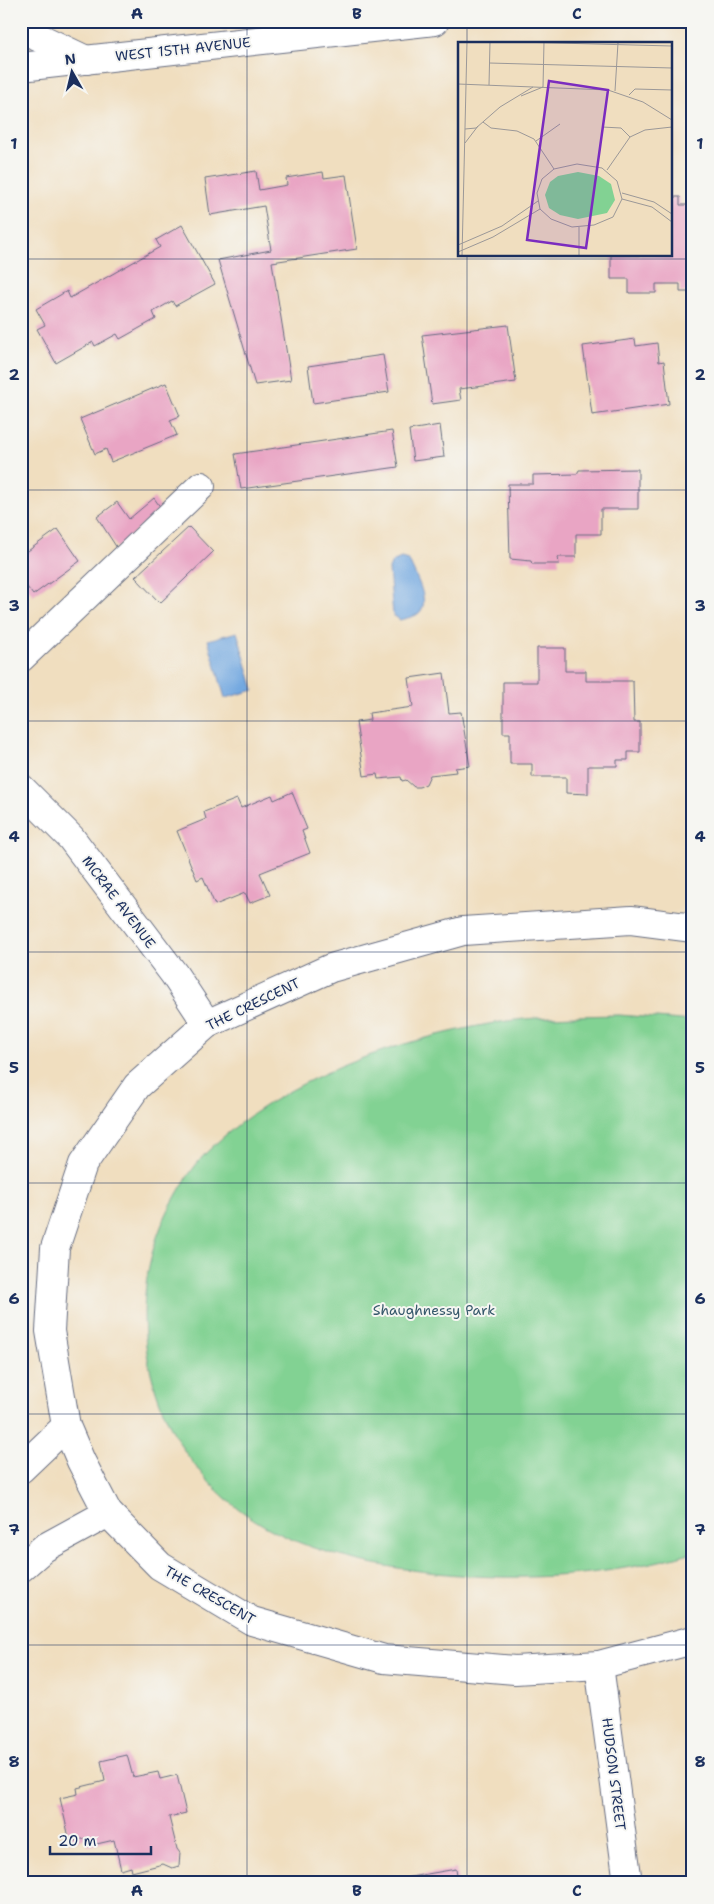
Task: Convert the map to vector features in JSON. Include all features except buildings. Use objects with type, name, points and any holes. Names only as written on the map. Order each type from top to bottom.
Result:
[{"type":"street","name":"WEST 15TH AVENUE","points":[[21,67],[435,21]]},
{"type":"street","points":[[21,28],[86,60]]},
{"type":"street","points":[[21,658],[201,486]]},
{"type":"street","name":"MCRAE AVENUE","points":[[21,788],[71,838],[174,974],[207,1024]]},
{"type":"street","name":"THE CRESCENT","points":[[693,928],[631,920],[463,931],[330,968],[207,1024],[137,1086],[83,1164],[55,1248],[50,1332],[66,1426],[81,1461],[108,1513],[160,1566],[252,1621],[384,1659],[515,1670],[599,1664],[693,1640]]},
{"type":"street","points":[[21,1469],[66,1426]]},
{"type":"street","points":[[21,1568],[44,1548],[108,1513]]},
{"type":"street","name":"HUDSON STREET","points":[[599,1664],[628,1883]]},
{"type":"green space","name":"Shaughnessy Park","points":[[619,1015],[693,1021],[693,1552],[630,1567],[598,1572],[534,1577],[469,1576],[412,1570],[336,1555],[287,1537],[264,1526],[243,1512],[210,1484],[184,1450],[164,1412],[151,1372],[145,1330],[146,1287],[154,1245],[171,1205],[197,1163],[237,1125],[270,1103],[305,1083],[341,1066],[379,1052],[418,1040],[494,1023],[572,1016]]},
{"type":"water","points":[[401,558],[408,560],[411,565],[419,583],[424,603],[419,613],[400,620],[393,615],[389,569],[392,562]]},
{"type":"water","points":[[237,632],[254,690],[225,698],[208,640]]}]
